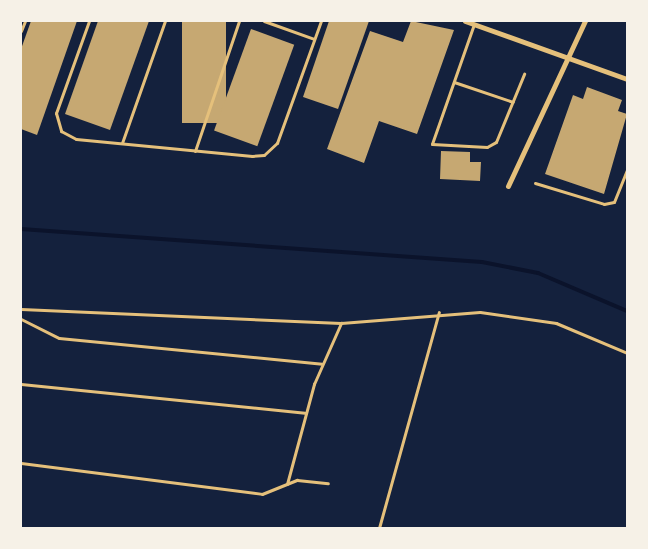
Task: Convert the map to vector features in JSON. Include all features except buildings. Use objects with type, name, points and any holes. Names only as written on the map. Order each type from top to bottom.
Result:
[{"type":"street","points":[[465,21],[627,79]]},
{"type":"street","points":[[508,186],[585,21]]},
{"type":"lane","points":[[21,31],[25,21]]},
{"type":"lane","points":[[89,21],[56,124],[76,139],[252,156],[272,150],[321,21]]},
{"type":"lane","points":[[122,143],[165,21]]},
{"type":"lane","points":[[195,151],[239,21]]},
{"type":"lane","points":[[264,21],[315,39]]},
{"type":"lane","points":[[474,24],[432,144],[487,147],[496,142],[524,74]]},
{"type":"lane","points":[[454,82],[513,102]]},
{"type":"lane","points":[[535,183],[604,204],[614,202],[627,170]]},
{"type":"lane","points":[[21,309],[342,323],[439,312],[556,323],[627,353]]},
{"type":"lane","points":[[379,528],[439,312]]},
{"type":"lane","points":[[21,319],[59,338],[322,364]]},
{"type":"lane","points":[[287,484],[305,413],[322,364],[342,323]]},
{"type":"lane","points":[[21,384],[305,413]]},
{"type":"lane","points":[[21,463],[262,494],[287,484],[328,483]]},
{"type":"waterway","points":[[21,229],[482,262],[538,273],[627,311]]}]
